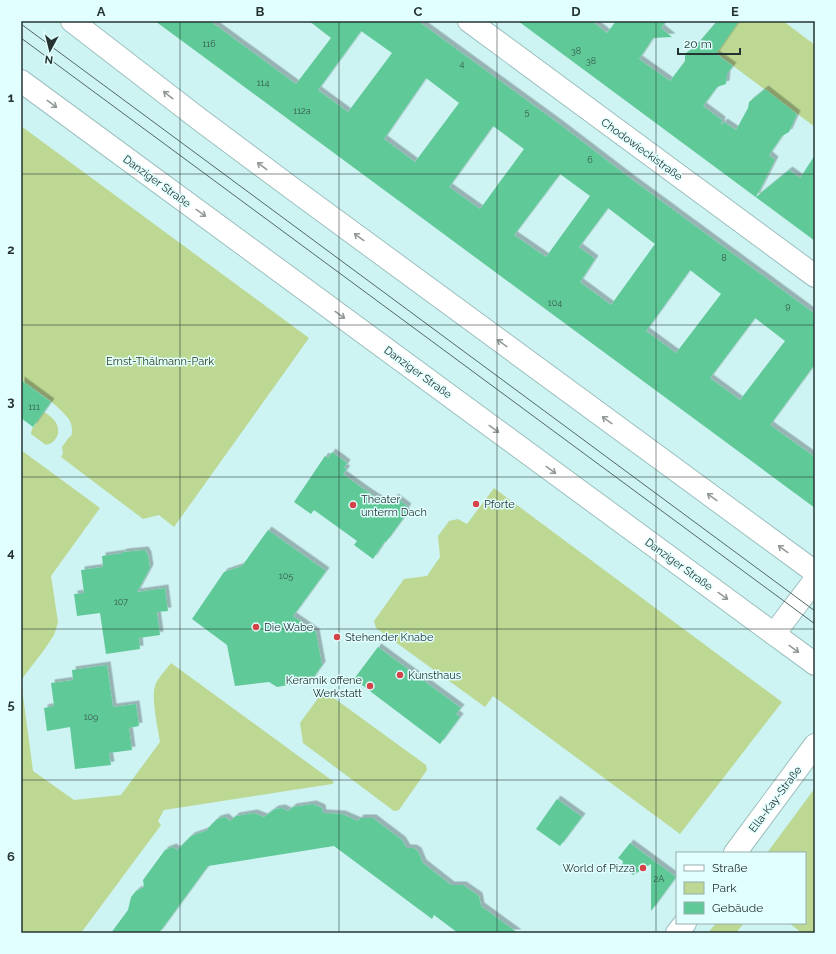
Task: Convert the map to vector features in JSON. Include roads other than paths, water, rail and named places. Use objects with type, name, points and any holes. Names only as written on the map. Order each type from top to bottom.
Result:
[{"type":"main road","points":[[72,21],[192,114],[815,572]]},
{"type":"main road","name":"Chodowieckistraße","points":[[469,21],[815,276]]},
{"type":"main road","name":"Danziger Straße","points":[[21,81],[815,664]]},
{"type":"main road","points":[[774,634],[815,580]]},
{"type":"main road","name":"Ella-Kay-Straße","points":[[736,852],[815,746]]},
{"type":"main road","points":[[677,933],[684,924]]},
{"type":"tram line","points":[[21,24],[815,611]]},
{"type":"tram line","points":[[21,38],[815,624]]},
{"type":"place","name":"Pforte","points":[[476,504]]},
{"type":"place","name":"Theater unterm Dach","points":[[353,505]]},
{"type":"place","name":"Die Wabe","points":[[256,627]]},
{"type":"place","name":"Stehender Knabe","points":[[337,637]]},
{"type":"place","name":"Kunsthaus","points":[[400,675]]},
{"type":"place","name":"Keramik offene Werkstatt","points":[[370,686]]},
{"type":"place","name":"World of Pizza","points":[[643,868]]},
{"type":"park label","name":"Ernst-Thälmann-Park","points":[[160,361]]}]
